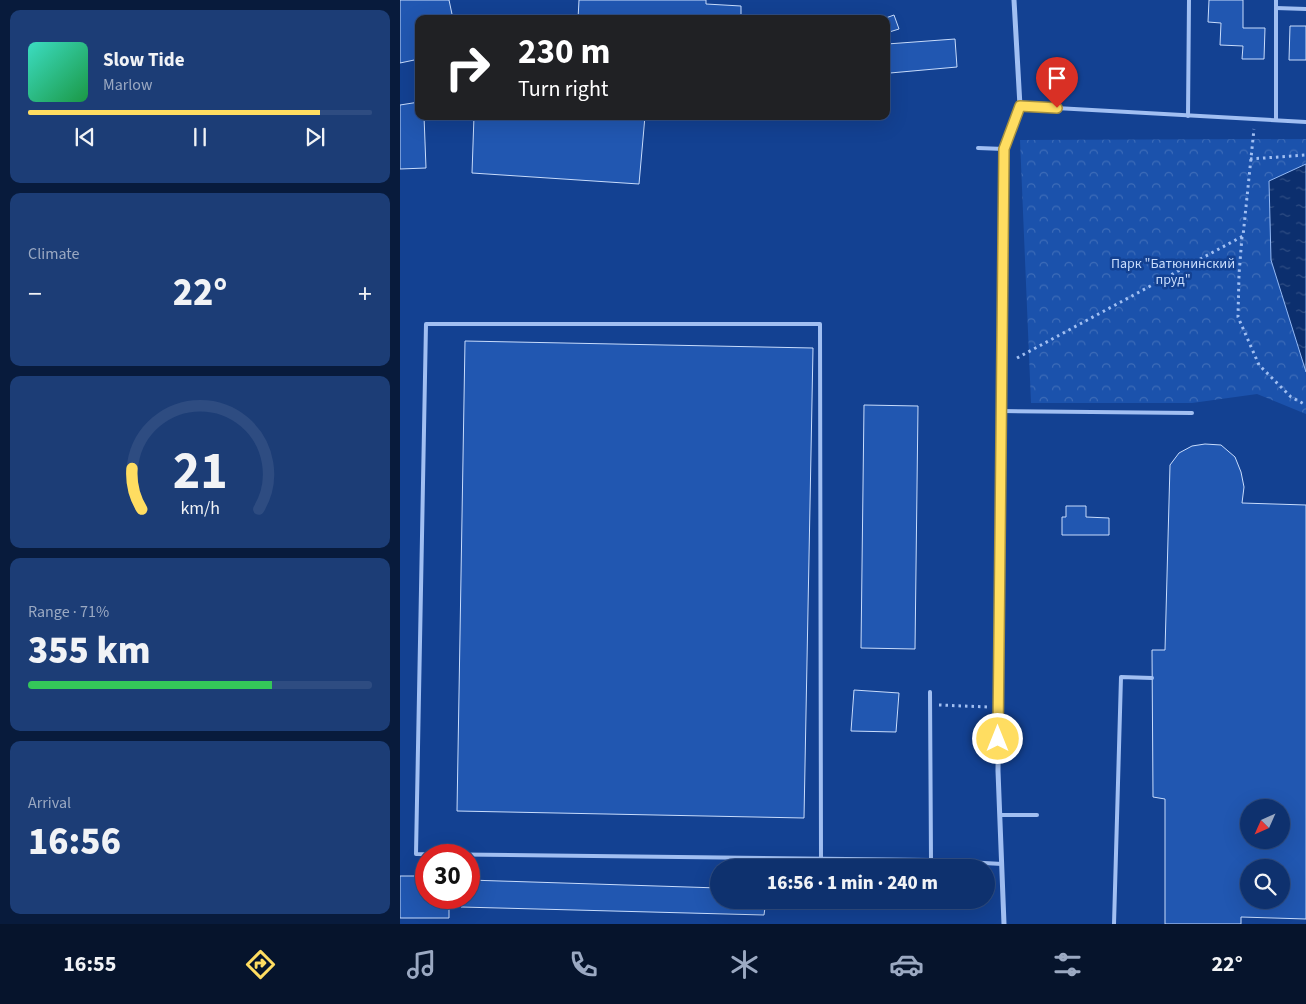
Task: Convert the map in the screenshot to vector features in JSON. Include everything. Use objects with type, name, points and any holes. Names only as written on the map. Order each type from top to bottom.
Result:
[{"type":"street","points":[[1004,924],[998,772],[1001,411],[1004,149],[1020,106],[1014,0]]},
{"type":"lane","points":[[1188,116],[1189,0]]},
{"type":"lane","points":[[1276,0],[1276,120]]},
{"type":"lane","points":[[1276,8],[1306,9]]},
{"type":"lane","points":[[1020,106],[1306,122]]},
{"type":"lane","points":[[978,148],[1004,149]]},
{"type":"lane","points":[[426,324],[820,324],[821,859],[416,854],[426,324]]},
{"type":"lane","points":[[1001,411],[1192,413]]},
{"type":"lane","points":[[1114,924],[1121,677],[1152,678]]},
{"type":"lane","points":[[930,692],[931,859]]},
{"type":"lane","points":[[1000,815],[1037,815]]},
{"type":"lane","points":[[995,864],[1002,864]]},
{"type":"path","points":[[1254,120],[1242,236],[1238,317],[1259,365],[1291,397],[1306,405]]},
{"type":"path","points":[[1250,159],[1306,155]]},
{"type":"path","points":[[1017,358],[1242,236]]},
{"type":"path","points":[[930,705],[999,707]]},
{"type":"green space","name":"Парк \"Батюнинский пруд\"","points":[[1306,139],[1306,414],[1257,394],[1192,403],[1031,403],[1020,140]]},
{"type":"water","points":[[1306,164],[1306,372],[1271,260],[1269,181]]},
{"type":"building","points":[[400,0],[449,0],[452,15],[415,15],[415,60],[400,63]]},
{"type":"building","points":[[579,0],[706,0],[706,4],[741,6],[741,15],[578,15]]},
{"type":"building","points":[[1209,0],[1243,0],[1243,28],[1265,28],[1264,59],[1242,59],[1243,46],[1220,45],[1221,23],[1208,22]]},
{"type":"building","points":[[894,15],[899,29],[890,32],[890,16]]},
{"type":"building","points":[[1290,26],[1306,26],[1306,60],[1289,60]]},
{"type":"building","points":[[955,39],[957,67],[890,73],[890,44]]},
{"type":"building","points":[[415,103],[415,120],[424,120],[426,168],[400,169],[400,105]]},
{"type":"building","points":[[474,120],[645,120],[639,184],[472,173]]},
{"type":"building","points":[[465,341],[813,348],[804,818],[457,811]]},
{"type":"building","points":[[864,405],[918,406],[915,649],[861,648]]},
{"type":"building","points":[[1205,444],[1221,445],[1235,457],[1241,472],[1244,487],[1242,503],[1306,505],[1306,919],[1241,917],[1241,924],[1165,924],[1165,799],[1153,797],[1152,650],[1165,650],[1170,465],[1179,453],[1192,446]]},
{"type":"building","points":[[1066,506],[1086,506],[1086,517],[1109,518],[1109,535],[1062,535],[1062,517],[1066,517]]},
{"type":"building","points":[[854,690],[899,693],[896,732],[851,731]]},
{"type":"building","points":[[400,876],[415,876],[415,909],[449,909],[449,918],[400,918]]},
{"type":"building","points":[[480,880],[710,888],[710,909],[765,909],[764,915],[480,908]]},
{"type":"route","points":[[998,739],[1004,149],[1020,106],[1057,108]]}]
